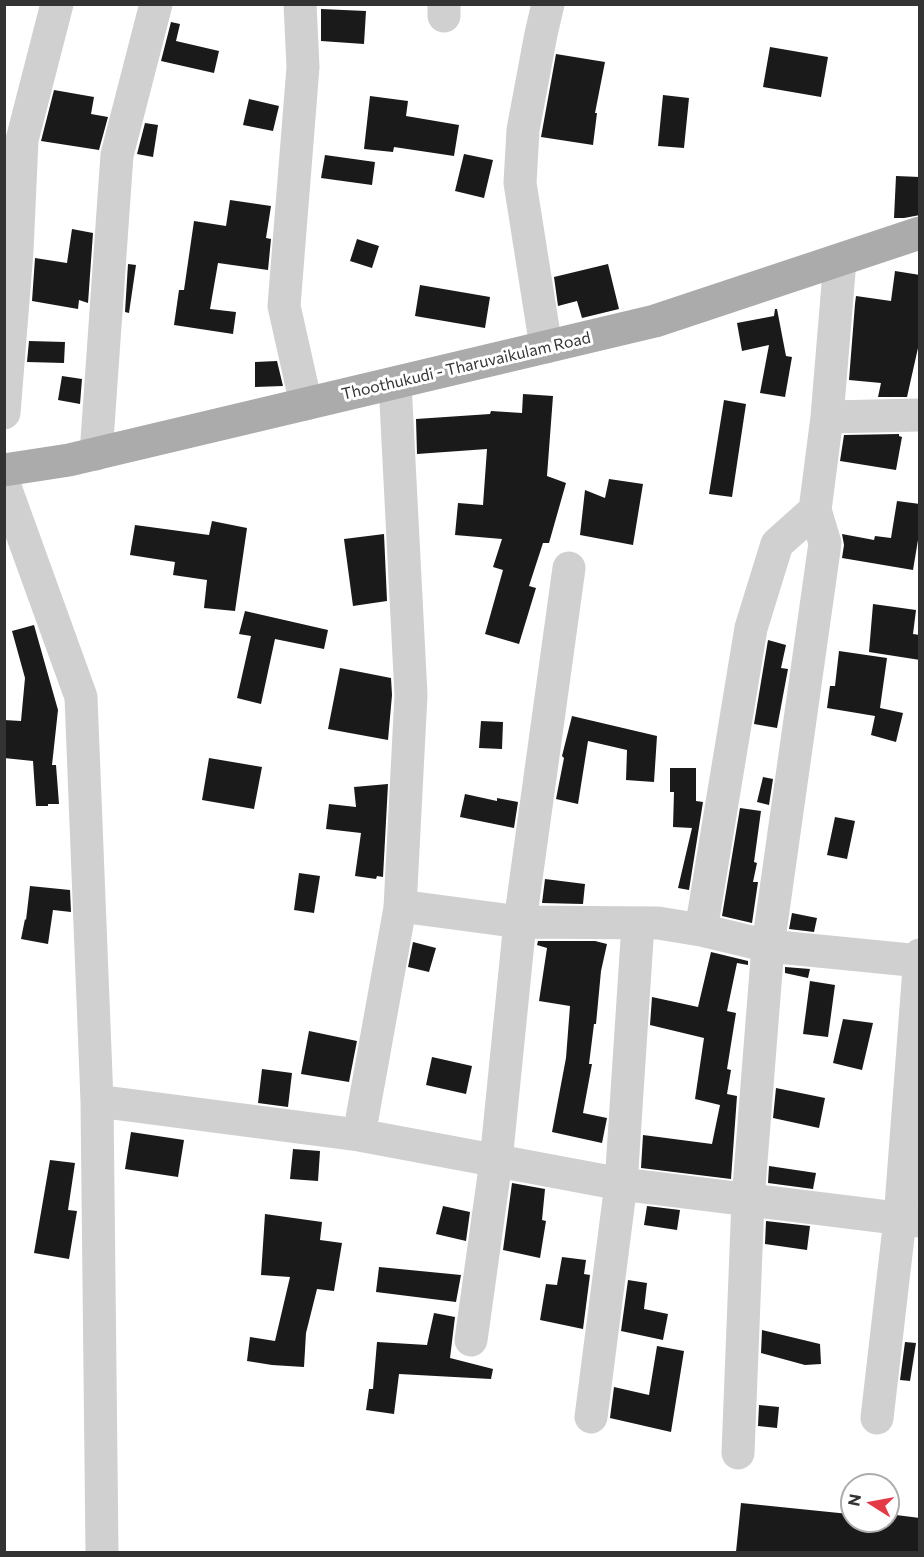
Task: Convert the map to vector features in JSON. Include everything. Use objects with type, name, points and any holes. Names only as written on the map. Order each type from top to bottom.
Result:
[{"type":"main road","name":"Thoothukudi - Tharuvaikulam Road","points":[[4,470],[96,454],[655,321],[920,233]]},
{"type":"street","points":[[4,413],[17,251],[22,140],[57,4]]},
{"type":"street","points":[[96,454],[117,155],[156,4]]},
{"type":"street","points":[[300,4],[303,67],[284,306],[306,404]]},
{"type":"street","points":[[546,347],[520,183],[523,130],[548,4]]},
{"type":"street","points":[[738,1453],[748,1200],[768,946],[825,543],[815,510],[827,417],[840,260]]},
{"type":"street","points":[[359,1135],[400,906],[411,695],[395,383]]},
{"type":"street","points":[[827,417],[920,415]]},
{"type":"street","points":[[4,484],[81,697],[97,1101],[102,1552]]},
{"type":"street","points":[[701,930],[751,628],[777,544],[815,510]]},
{"type":"street","points":[[471,1340],[496,1161],[520,922],[569,568]]},
{"type":"street","points":[[400,906],[520,922],[658,923],[701,930],[768,946],[919,959],[910,1220],[877,1418]]},
{"type":"street","points":[[591,1417],[621,1184],[639,924]]},
{"type":"street","points":[[97,1101],[359,1135],[621,1184],[910,1220]]},
{"type":"building","points":[[321,9],[366,11],[364,44],[321,41]]},
{"type":"building","points":[[171,22],[180,24],[176,41],[219,51],[214,73],[161,61]]},
{"type":"building","points":[[770,47],[828,57],[821,97],[763,87]]},
{"type":"building","points":[[556,54],[605,62],[595,113],[597,113],[593,145],[541,137]]},
{"type":"building","points":[[54,90],[94,97],[91,114],[108,117],[99,150],[41,141]]},
{"type":"building","points":[[663,95],[689,98],[684,148],[658,146]]},
{"type":"building","points":[[370,96],[408,101],[406,116],[459,125],[454,156],[394,147],[393,152],[364,149]]},
{"type":"building","points":[[249,99],[279,106],[273,131],[243,125]]},
{"type":"building","points":[[145,123],[158,125],[153,157],[137,154]]},
{"type":"building","points":[[464,154],[493,160],[484,198],[455,191]]},
{"type":"building","points":[[325,155],[375,162],[372,185],[321,178]]},
{"type":"building","points":[[896,176],[920,177],[920,215],[894,218]]},
{"type":"building","points":[[230,200],[271,206],[266,238],[271,239],[268,270],[218,263],[210,309],[236,312],[233,334],[174,325],[179,290],[184,290],[194,221],[226,226]]},
{"type":"building","points":[[72,229],[93,233],[88,303],[79,300],[78,309],[32,301],[35,258],[67,263]]},
{"type":"building","points":[[357,239],[379,246],[372,268],[350,261]]},
{"type":"building","points":[[128,264],[136,265],[129,313],[125,312]]},
{"type":"building","points":[[608,264],[619,309],[582,318],[577,301],[558,306],[554,277]]},
{"type":"building","points":[[895,271],[920,275],[920,339],[907,397],[878,397],[881,383],[849,380],[856,296],[891,301]]},
{"type":"building","points":[[420,285],[490,297],[485,328],[415,316]]},
{"type":"building","points":[[775,309],[777,309],[786,356],[792,357],[785,397],[760,393],[769,345],[742,351],[737,323],[774,316]]},
{"type":"building","points":[[29,341],[65,342],[64,363],[27,362]]},
{"type":"building","points":[[277,361],[283,386],[255,387],[255,362]]},
{"type":"building","points":[[62,376],[82,379],[80,404],[58,400]]},
{"type":"building","points":[[523,394],[553,396],[547,476],[566,483],[549,543],[543,543],[529,586],[536,588],[519,644],[485,634],[503,570],[493,567],[502,539],[455,535],[458,503],[483,505],[487,449],[417,454],[416,419],[490,414],[491,411],[522,413]]},
{"type":"building","points":[[724,400],[746,404],[732,497],[709,494]]},
{"type":"building","points":[[899,434],[902,437],[896,470],[840,461],[844,435]]},
{"type":"building","points":[[609,479],[643,484],[633,545],[580,535],[585,490],[605,498]]},
{"type":"building","points":[[897,501],[920,504],[920,528],[913,570],[842,558],[844,545],[842,534],[874,540],[875,536],[891,538]]},
{"type":"building","points":[[212,521],[247,528],[235,611],[204,608],[207,580],[173,575],[175,562],[130,555],[135,525],[209,535]]},
{"type":"building","points":[[384,534],[387,601],[353,606],[344,539]]},
{"type":"building","points":[[873,604],[916,610],[913,634],[920,635],[920,660],[869,652]]},
{"type":"building","points":[[245,611],[328,630],[324,649],[275,639],[261,704],[237,698],[251,636],[239,634]]},
{"type":"building","points":[[34,625],[58,710],[52,765],[56,765],[59,804],[48,804],[48,806],[36,806],[33,761],[4,758],[4,720],[21,721],[25,678],[12,631]]},
{"type":"building","points":[[768,640],[786,645],[781,668],[788,669],[777,728],[754,724]]},
{"type":"building","points":[[839,651],[887,658],[880,708],[903,713],[896,742],[871,735],[875,716],[827,708],[830,686],[835,686]]},
{"type":"building","points":[[340,668],[391,678],[392,695],[388,740],[328,729]]},
{"type":"building","points":[[572,716],[657,736],[654,782],[626,780],[627,750],[588,741],[578,804],[556,799],[564,758],[562,756]]},
{"type":"building","points":[[481,721],[503,722],[502,749],[479,748]]},
{"type":"building","points":[[209,758],[262,767],[254,809],[202,800]]},
{"type":"building","points":[[670,768],[696,768],[696,801],[703,802],[689,890],[678,888],[692,828],[673,827],[674,792],[670,792]]},
{"type":"building","points":[[763,777],[773,779],[769,805],[757,802]]},
{"type":"building","points":[[388,784],[383,877],[377,876],[376,879],[355,876],[361,833],[326,829],[329,804],[356,807],[354,787]]},
{"type":"building","points":[[465,794],[497,801],[497,798],[518,802],[514,828],[460,817]]},
{"type":"building","points":[[740,808],[761,811],[754,862],[757,863],[753,882],[758,882],[752,923],[722,916]]},
{"type":"building","points":[[835,817],[855,821],[847,859],[827,855]]},
{"type":"building","points":[[299,873],[320,876],[314,913],[294,910]]},
{"type":"building","points":[[545,879],[585,884],[583,904],[542,903]]},
{"type":"building","points":[[30,886],[70,890],[71,912],[53,910],[48,944],[21,939]]},
{"type":"building","points":[[792,913],[817,918],[814,932],[789,929]]},
{"type":"building","points":[[538,941],[595,941],[607,944],[601,971],[596,1024],[594,1024],[589,1064],[592,1064],[583,1113],[607,1118],[602,1143],[552,1132],[566,1058],[570,1006],[539,1001],[547,948],[537,945]]},
{"type":"building","points":[[413,942],[436,948],[429,972],[408,967]]},
{"type":"building","points":[[711,952],[748,961],[748,965],[737,963],[727,1011],[736,1013],[727,1069],[731,1070],[727,1094],[737,1096],[731,1179],[641,1168],[643,1135],[712,1144],[720,1105],[695,1099],[704,1038],[650,1025],[652,997],[698,1007]]},
{"type":"building","points":[[785,967],[810,969],[808,978],[785,973]]},
{"type":"building","points":[[810,981],[835,985],[828,1037],[803,1034]]},
{"type":"building","points":[[843,1019],[873,1023],[862,1070],[833,1063]]},
{"type":"building","points":[[309,1031],[357,1041],[349,1082],[301,1074]]},
{"type":"building","points":[[432,1057],[472,1066],[466,1094],[426,1085]]},
{"type":"building","points":[[262,1069],[292,1073],[288,1107],[258,1103]]},
{"type":"building","points":[[776,1088],[825,1098],[819,1128],[773,1118]]},
{"type":"building","points":[[131,1132],[184,1140],[178,1177],[125,1169]]},
{"type":"building","points":[[293,1149],[320,1151],[318,1181],[290,1179]]},
{"type":"building","points":[[50,1160],[75,1163],[68,1210],[77,1211],[69,1259],[34,1253]]},
{"type":"building","points":[[769,1166],[816,1173],[813,1189],[768,1183]]},
{"type":"building","points":[[512,1183],[545,1189],[542,1220],[546,1221],[540,1258],[503,1250]]},
{"type":"building","points":[[443,1206],[470,1212],[466,1241],[436,1234]]},
{"type":"building","points":[[647,1206],[680,1210],[677,1230],[644,1225]]},
{"type":"building","points":[[265,1214],[322,1222],[320,1240],[342,1243],[334,1291],[317,1289],[306,1333],[304,1367],[247,1361],[250,1337],[275,1341],[290,1277],[261,1275]]},
{"type":"building","points":[[766,1221],[810,1226],[807,1250],[765,1244]]},
{"type":"building","points":[[562,1257],[586,1260],[584,1274],[590,1275],[583,1329],[540,1320],[546,1284],[557,1285]]},
{"type":"building","points":[[379,1267],[461,1275],[456,1302],[376,1292]]},
{"type":"building","points":[[628,1280],[647,1283],[644,1309],[668,1314],[663,1340],[621,1331]]},
{"type":"building","points":[[434,1313],[455,1317],[450,1358],[493,1369],[491,1379],[399,1374],[394,1414],[366,1410],[369,1389],[373,1389],[377,1342],[427,1345]]},
{"type":"building","points":[[762,1330],[820,1344],[821,1364],[805,1365],[761,1353]]},
{"type":"building","points":[[905,1342],[916,1343],[910,1381],[900,1380]]},
{"type":"building","points":[[657,1346],[684,1351],[671,1432],[610,1418],[614,1387],[649,1395]]},
{"type":"building","points":[[759,1405],[779,1407],[777,1428],[758,1426]]},
{"type":"building","points":[[741,1503],[840,1513],[840,1533],[900,1533],[900,1516],[920,1518],[920,1552],[736,1552]]}]
